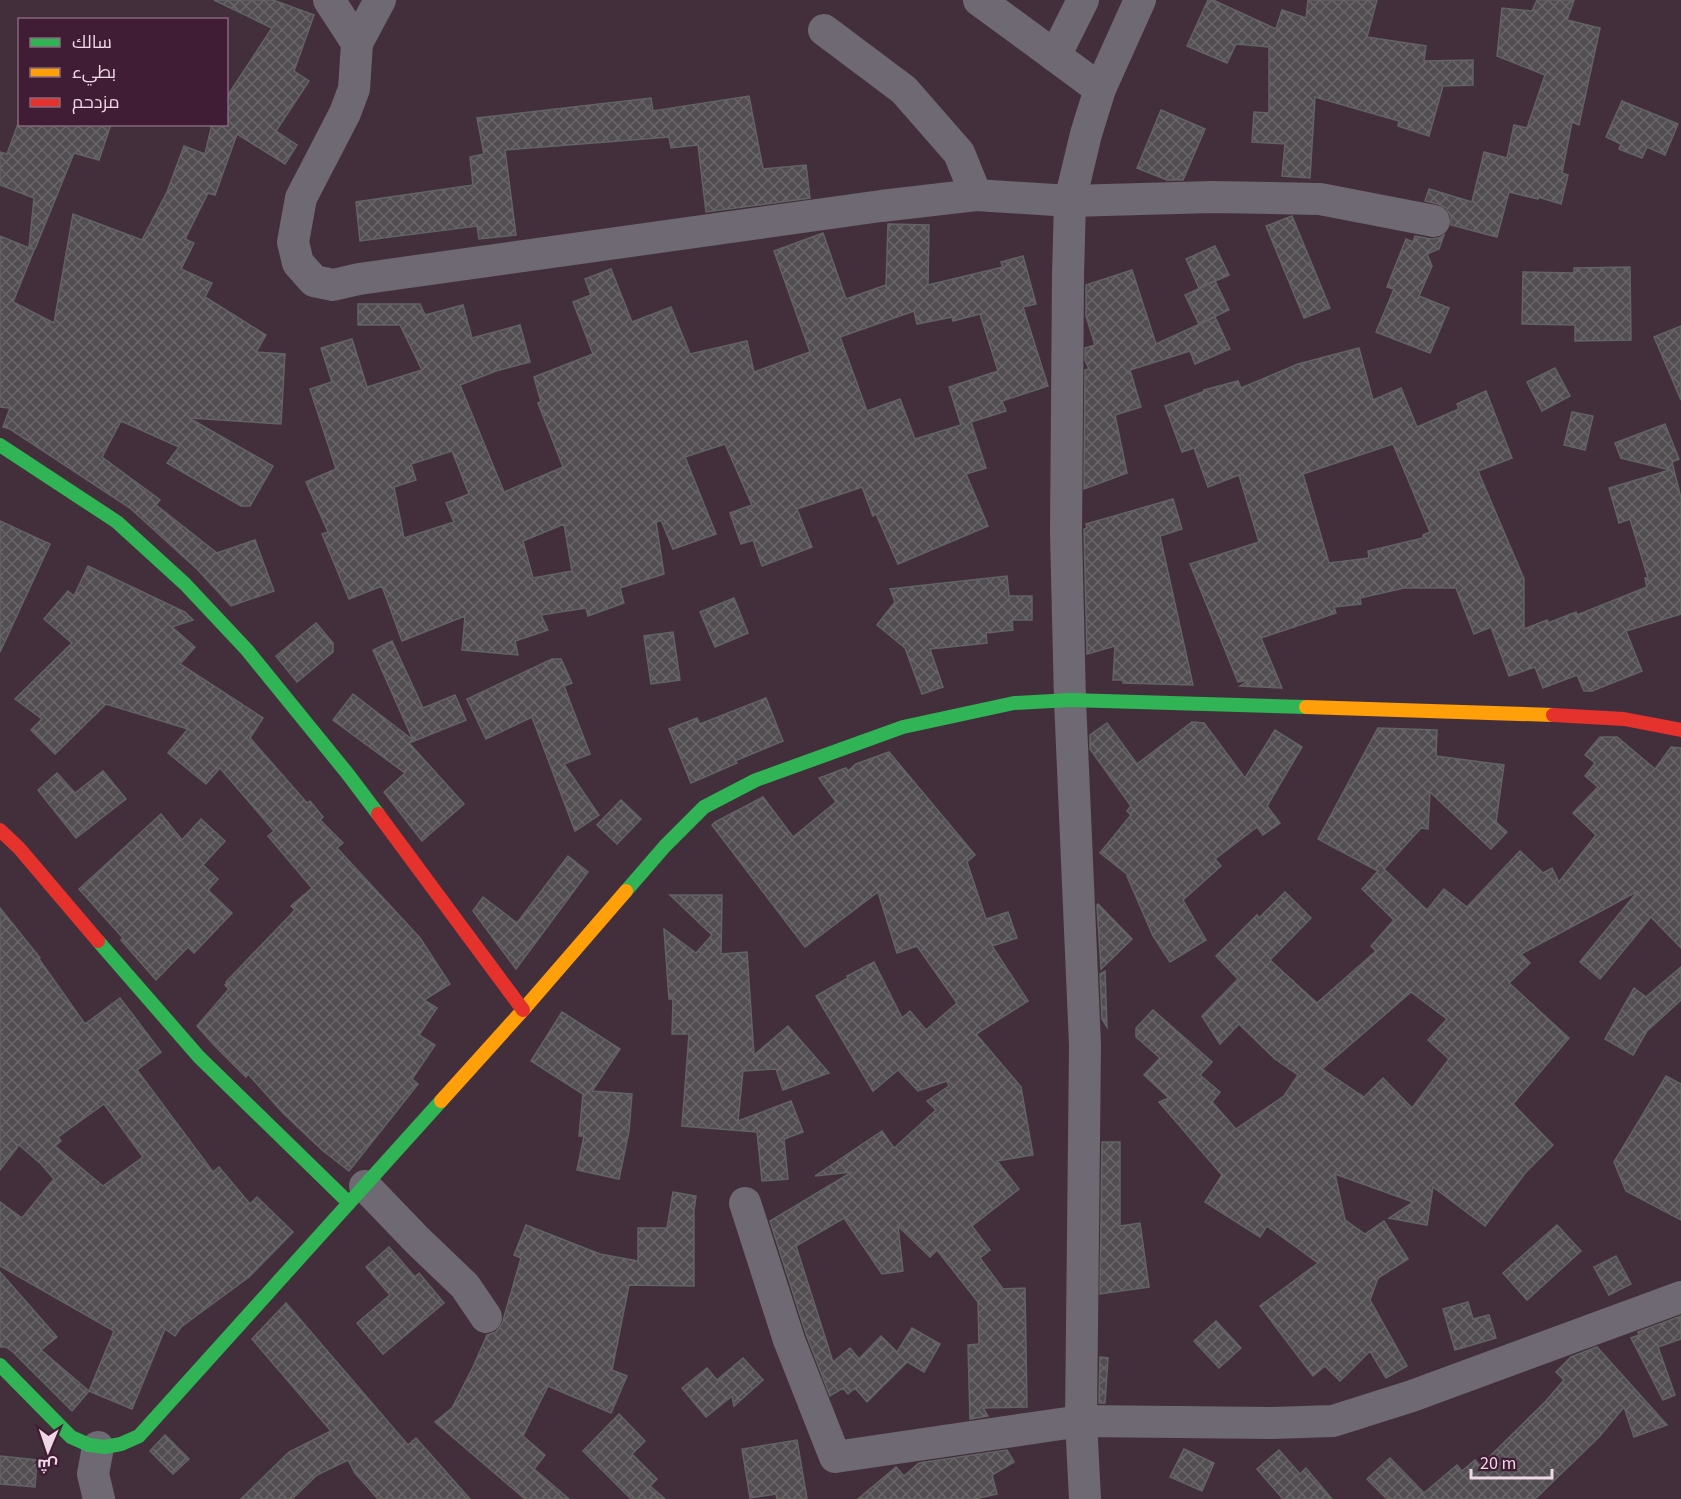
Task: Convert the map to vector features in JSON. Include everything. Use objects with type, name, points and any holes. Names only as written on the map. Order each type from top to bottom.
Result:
[{"type":"street","points":[[328,0],[357,43]]},
{"type":"street","points":[[380,0],[357,43],[354,88],[345,113],[302,198],[292,242],[298,263],[314,281],[333,285],[406,272],[881,206],[976,195],[1070,201],[1213,197],[1320,199],[1434,221]]},
{"type":"street","points":[[979,0],[1100,89]]},
{"type":"street","points":[[1055,56],[1083,0]]},
{"type":"street","points":[[1085,1499],[1082,1422],[1085,1045],[1070,700],[1066,521],[1070,201],[1100,89],[1140,0]]},
{"type":"street","points":[[824,30],[904,90],[959,153],[976,195]]},
{"type":"street","points":[[0,445],[117,522],[185,584],[247,650],[347,773],[523,1010]]},
{"type":"street","points":[[0,1365],[71,1437],[84,1444],[98,1448],[112,1447],[139,1436],[523,1010],[665,846],[704,807],[756,780],[903,727],[1014,703],[1070,700],[1506,713],[1624,719],[1681,730]]},
{"type":"street","points":[[0,830],[19,848],[95,939],[199,1056],[357,1194],[417,1240],[465,1286],[486,1317]]},
{"type":"street","points":[[745,1203],[789,1340],[835,1457],[1082,1422],[1334,1421],[1412,1396],[1681,1297]]},
{"type":"street","points":[[98,1448],[93,1474],[99,1499]]},
{"type":"building","points":[[214,0],[273,0],[314,15],[294,71],[309,81],[276,131],[297,145],[285,164],[237,134],[215,195],[208,193],[185,239],[194,243],[181,269],[212,283],[205,297],[266,335],[256,352],[285,354],[281,424],[189,418],[273,466],[250,506],[241,506],[167,463],[179,447],[121,421],[102,457],[160,500],[156,505],[217,553],[255,540],[274,591],[231,606],[198,570],[130,508],[10,429],[3,427],[10,408],[0,407],[0,236],[34,250],[13,302],[54,323],[73,214],[142,240],[167,192],[184,146],[205,154],[212,126],[228,126],[228,95],[272,28]]},
{"type":"building","points":[[1208,0],[1213,0],[1276,29],[1282,10],[1306,18],[1308,0],[1377,0],[1367,37],[1426,46],[1424,61],[1473,60],[1473,85],[1443,86],[1429,136],[1398,126],[1399,121],[1315,97],[1310,178],[1282,176],[1285,144],[1252,142],[1254,112],[1269,113],[1269,47],[1236,44],[1227,63],[1187,46]]},
{"type":"building","points":[[1537,0],[1574,0],[1567,20],[1600,28],[1579,125],[1572,122],[1562,173],[1568,175],[1561,204],[1509,192],[1497,237],[1451,225],[1451,216],[1446,208],[1425,201],[1429,189],[1472,202],[1484,152],[1507,158],[1514,125],[1527,128],[1545,75],[1497,56],[1502,8],[1532,11]]},
{"type":"building","points":[[749,96],[763,169],[806,165],[810,198],[706,212],[698,145],[671,148],[669,137],[505,150],[516,235],[479,239],[477,226],[360,241],[356,202],[473,185],[470,157],[484,154],[477,118],[651,98],[653,111]]},
{"type":"building","points":[[1622,101],[1678,124],[1665,155],[1647,147],[1642,158],[1619,149],[1621,144],[1606,137]]},
{"type":"building","points":[[1161,110],[1205,129],[1183,180],[1167,180],[1137,168]]},
{"type":"building","points":[[18,124],[18,126],[110,126],[99,160],[74,153],[35,249],[29,248],[34,198],[0,185],[0,152],[7,154]]},
{"type":"building","points":[[1292,216],[1330,308],[1304,318],[1266,226]]},
{"type":"building","points":[[888,224],[929,225],[928,285],[1003,267],[1001,262],[1023,256],[1036,304],[1023,307],[1048,386],[1002,401],[1006,411],[971,422],[986,468],[966,474],[988,526],[898,564],[876,514],[873,516],[862,487],[797,509],[812,547],[762,566],[753,540],[741,544],[730,513],[752,505],[725,444],[685,457],[716,534],[673,549],[661,520],[656,522],[664,574],[620,588],[624,603],[588,616],[586,608],[541,615],[548,630],[515,641],[518,655],[462,650],[465,616],[402,641],[382,586],[349,599],[322,534],[328,532],[306,482],[336,469],[310,389],[332,382],[321,348],[352,339],[367,387],[422,370],[400,325],[358,325],[358,304],[420,304],[425,315],[463,305],[472,338],[520,325],[530,362],[496,371],[460,385],[504,492],[563,467],[538,403],[541,402],[534,377],[593,354],[573,302],[591,295],[585,279],[611,269],[632,322],[671,307],[690,354],[747,341],[754,372],[810,352],[774,251],[823,233],[846,299],[886,285]],"holes":[[[914,311],[917,324],[952,317],[953,321],[980,314],[998,371],[949,387],[961,425],[915,439],[900,399],[867,411],[840,337]],[[452,451],[469,494],[446,503],[454,522],[404,538],[394,487],[416,480],[411,464]],[[564,524],[572,571],[533,578],[523,541]]]},
{"type":"building","points":[[1444,235],[1439,249],[1427,254],[1432,266],[1419,296],[1449,308],[1430,353],[1376,332],[1394,289],[1387,287],[1406,239],[1413,242],[1415,236],[1431,239]]},
{"type":"building","points":[[1215,246],[1229,275],[1199,288],[1186,259]]},
{"type":"building","points":[[1630,267],[1631,340],[1575,341],[1575,325],[1522,324],[1523,272],[1574,273],[1574,268]]},
{"type":"building","points":[[1132,270],[1156,344],[1215,317],[1230,349],[1195,364],[1190,351],[1130,370],[1141,407],[1115,415],[1127,473],[1084,489],[1085,370],[1089,369],[1085,360],[1085,348],[1095,345],[1086,316],[1086,285]]},
{"type":"building","points":[[1215,281],[1229,310],[1199,324],[1185,295]]},
{"type":"building","points":[[1681,326],[1681,400],[1654,337]]},
{"type":"building","points":[[1359,348],[1373,400],[1401,388],[1417,427],[1459,409],[1457,404],[1486,391],[1512,458],[1478,471],[1524,579],[1524,629],[1576,612],[1577,615],[1647,587],[1645,578],[1648,578],[1630,519],[1619,523],[1609,488],[1670,470],[1621,458],[1615,443],[1665,424],[1679,459],[1672,462],[1681,498],[1681,614],[1626,631],[1642,671],[1592,691],[1584,691],[1577,675],[1543,688],[1535,667],[1509,676],[1491,627],[1474,634],[1456,588],[1404,588],[1360,598],[1361,604],[1334,607],[1336,613],[1261,638],[1282,688],[1240,686],[1249,680],[1238,682],[1190,564],[1259,542],[1239,475],[1208,487],[1194,448],[1182,452],[1165,406],[1204,390],[1238,381],[1241,388],[1298,364]],"holes":[[[1393,444],[1430,532],[1423,535],[1423,538],[1368,551],[1369,558],[1329,563],[1303,474]]]},
{"type":"building","points":[[1555,368],[1570,396],[1542,411],[1527,382]]},
{"type":"building","points":[[1572,412],[1593,416],[1585,450],[1564,445]]},
{"type":"building","points":[[1173,499],[1182,529],[1160,536],[1193,685],[1123,683],[1123,680],[1113,680],[1115,646],[1087,654],[1084,529],[1087,528],[1086,524]]},
{"type":"building","points":[[0,521],[50,544],[0,652]]},
{"type":"building","points":[[88,566],[185,612],[193,620],[172,627],[195,647],[180,664],[263,718],[250,738],[307,803],[310,801],[323,817],[320,820],[343,843],[337,848],[420,938],[450,984],[424,1000],[437,1008],[419,1035],[435,1045],[412,1079],[418,1084],[349,1171],[322,1150],[283,1113],[248,1074],[246,1077],[197,1026],[229,989],[225,985],[226,982],[295,910],[291,906],[312,888],[268,836],[274,831],[220,768],[206,784],[168,753],[188,729],[106,704],[55,754],[31,730],[42,719],[15,699],[72,643],[44,619],[68,591],[74,596]]},
{"type":"building","points":[[1007,576],[1009,596],[1032,596],[1032,620],[1012,620],[1013,630],[986,633],[987,643],[930,649],[943,687],[922,694],[905,648],[877,625],[895,602],[890,589]]},
{"type":"building","points":[[734,598],[748,633],[715,647],[700,612]]},
{"type":"building","points":[[316,623],[333,643],[333,652],[297,682],[276,656]]},
{"type":"building","points":[[673,632],[680,680],[651,684],[644,636]]},
{"type":"building","points":[[392,641],[423,708],[455,695],[466,720],[409,743],[464,804],[422,841],[384,792],[405,773],[333,720],[353,694],[413,740],[373,650]]},
{"type":"building","points":[[552,659],[561,659],[572,683],[564,686],[590,754],[564,764],[599,815],[575,831],[532,717],[486,739],[467,699]]},
{"type":"building","points":[[766,698],[783,741],[691,783],[669,729],[697,718],[700,724]]},
{"type":"building","points":[[1192,722],[1204,723],[1245,778],[1275,730],[1302,747],[1267,806],[1280,823],[1263,835],[1257,827],[1215,859],[1221,866],[1183,900],[1206,940],[1170,962],[1153,936],[1128,875],[1100,853],[1131,815],[1127,811],[1131,806],[1090,749],[1090,735],[1107,723],[1137,764]]},
{"type":"building","points":[[1378,728],[1437,730],[1436,756],[1504,765],[1496,822],[1507,832],[1491,849],[1430,792],[1428,829],[1421,828],[1384,869],[1427,910],[1444,889],[1467,907],[1520,851],[1543,873],[1552,868],[1559,882],[1596,835],[1573,813],[1598,787],[1585,776],[1595,763],[1585,755],[1600,737],[1617,737],[1655,769],[1671,747],[1681,748],[1681,948],[1651,917],[1600,979],[1580,962],[1638,891],[1521,954],[1530,963],[1509,983],[1569,1038],[1513,1104],[1553,1145],[1526,1172],[1485,1226],[1433,1187],[1427,1225],[1389,1218],[1413,1202],[1335,1174],[1345,1220],[1365,1234],[1384,1221],[1408,1259],[1378,1278],[1370,1300],[1407,1366],[1386,1378],[1370,1351],[1340,1381],[1325,1366],[1313,1376],[1260,1306],[1318,1263],[1267,1226],[1260,1237],[1205,1202],[1222,1175],[1159,1102],[1169,1098],[1144,1075],[1160,1058],[1136,1037],[1136,1028],[1153,1010],[1212,1062],[1200,1075],[1220,1092],[1212,1102],[1236,1129],[1284,1096],[1298,1075],[1275,1059],[1239,1024],[1220,1044],[1202,1016],[1238,979],[1216,956],[1257,915],[1259,918],[1285,892],[1311,918],[1270,960],[1317,1003],[1376,951],[1371,946],[1394,920],[1362,889],[1378,871],[1318,839]],"holes":[[[1411,992],[1447,1019],[1428,1040],[1449,1059],[1412,1108],[1383,1078],[1364,1097],[1322,1069]]]},
{"type":"building","points":[[889,752],[975,855],[967,862],[986,919],[1008,912],[1017,938],[992,946],[1028,1001],[976,1034],[1021,1087],[1033,1155],[997,1161],[1019,1189],[972,1226],[990,1250],[980,1258],[1003,1289],[1025,1288],[1027,1407],[983,1408],[988,1416],[970,1419],[968,1345],[979,1344],[978,1302],[937,1250],[930,1257],[898,1226],[903,1271],[882,1274],[844,1218],[796,1246],[833,1362],[850,1348],[859,1359],[881,1336],[897,1352],[912,1328],[940,1344],[924,1372],[906,1361],[867,1402],[855,1388],[848,1394],[843,1388],[830,1396],[806,1334],[770,1221],[852,1172],[815,1176],[882,1131],[894,1148],[936,1110],[927,1101],[949,1086],[947,1081],[918,1091],[898,1070],[873,1091],[816,996],[874,962],[902,1018],[910,1011],[926,1030],[957,1003],[917,946],[897,953],[878,892],[805,947],[712,825],[763,797],[793,837],[836,802],[819,778],[846,768],[848,771],[856,764]]},
{"type":"building","points":[[103,771],[126,799],[76,838],[38,790],[57,773],[75,793]]},
{"type":"building","points":[[621,800],[641,819],[617,844],[597,825]]},
{"type":"building","points":[[161,814],[182,840],[201,819],[225,841],[203,865],[218,879],[208,890],[232,913],[194,953],[188,947],[156,980],[121,940],[123,938],[79,889]]},
{"type":"building","points":[[568,856],[588,872],[516,969],[473,911],[483,897],[517,923]]},
{"type":"building","points":[[670,895],[722,895],[721,954],[747,952],[754,1055],[788,1026],[829,1073],[783,1090],[776,1069],[743,1071],[738,1121],[791,1101],[803,1132],[784,1139],[788,1179],[762,1181],[757,1132],[682,1126],[689,1034],[672,1034],[673,999],[669,999],[664,929],[696,953],[712,935]]},
{"type":"building","points":[[1097,905],[1132,939],[1101,969]]},
{"type":"building","points":[[0,908],[40,958],[85,1024],[120,998],[161,1052],[137,1070],[213,1172],[219,1167],[250,1204],[257,1197],[293,1232],[249,1277],[181,1327],[175,1336],[165,1329],[132,1409],[89,1391],[114,1331],[0,1266],[0,1202],[22,1218],[54,1179],[19,1145],[0,1170]],"holes":[[[104,1104],[143,1157],[103,1186],[55,1146],[61,1141],[58,1137]]]},
{"type":"building","points":[[1681,967],[1681,1000],[1647,1031],[1633,1055],[1605,1039],[1634,988],[1646,997]]},
{"type":"building","points":[[1105,971],[1107,1027],[1102,1019],[1100,974]]},
{"type":"building","points":[[562,1012],[620,1049],[592,1091],[632,1094],[629,1131],[619,1179],[577,1170],[584,1136],[579,1136],[583,1094],[531,1061]]},
{"type":"building","points":[[1666,1076],[1681,1084],[1681,1220],[1626,1191],[1614,1162]]},
{"type":"building","points":[[1102,1142],[1120,1142],[1120,1226],[1140,1223],[1149,1287],[1100,1294]]},
{"type":"building","points":[[673,1192],[696,1196],[694,1286],[629,1285],[612,1370],[627,1376],[611,1413],[548,1386],[523,1436],[545,1455],[534,1469],[569,1499],[525,1499],[435,1422],[452,1408],[487,1335],[496,1332],[502,1324],[521,1258],[514,1255],[526,1225],[600,1254],[638,1261],[638,1228],[667,1228]]},
{"type":"building","points":[[1557,1225],[1581,1251],[1527,1300],[1503,1273]]},
{"type":"building","points":[[389,1247],[415,1277],[419,1273],[444,1303],[383,1354],[357,1323],[390,1295],[366,1267]]},
{"type":"building","points":[[1616,1256],[1631,1284],[1609,1295],[1594,1267]]},
{"type":"building","points":[[0,1272],[57,1337],[41,1350],[89,1391],[72,1411],[13,1352],[6,1347],[0,1347]]},
{"type":"building","points":[[1468,1302],[1473,1319],[1489,1315],[1496,1338],[1455,1350],[1443,1309]]},
{"type":"building","points":[[286,1303],[408,1445],[416,1438],[470,1499],[378,1499],[355,1473],[348,1460],[317,1475],[292,1499],[241,1499],[289,1452],[331,1431],[252,1339]]},
{"type":"building","points":[[1681,1316],[1681,1339],[1658,1347],[1675,1395],[1663,1400],[1631,1338],[1639,1335],[1638,1332]]},
{"type":"building","points":[[1216,1321],[1241,1348],[1219,1368],[1194,1341]]},
{"type":"building","points":[[1597,1347],[1667,1425],[1634,1437],[1624,1407],[1599,1437],[1535,1499],[1387,1499],[1367,1479],[1390,1458],[1424,1493],[1457,1465],[1462,1471],[1475,1460],[1480,1466],[1564,1380],[1556,1372],[1571,1357]]},
{"type":"building","points":[[1100,1357],[1108,1358],[1105,1403],[1099,1403]]},
{"type":"building","points":[[743,1358],[763,1380],[734,1406],[732,1396],[706,1417],[682,1388],[707,1368],[717,1380]]},
{"type":"building","points":[[619,1414],[645,1441],[632,1454],[657,1479],[650,1486],[665,1499],[631,1499],[583,1451]]},
{"type":"building","points":[[165,1435],[189,1459],[173,1474],[150,1451]]},
{"type":"building","points":[[797,1440],[807,1499],[777,1499],[776,1494],[750,1498],[742,1449]]},
{"type":"building","points":[[1184,1449],[1214,1463],[1202,1491],[1170,1477]]},
{"type":"building","points":[[1007,1450],[1014,1462],[992,1475],[997,1494],[975,1499],[858,1499],[896,1467],[904,1476],[919,1463]]},
{"type":"building","points":[[1279,1450],[1300,1474],[1306,1468],[1332,1499],[1283,1499],[1257,1469]]},
{"type":"building","points":[[0,1456],[37,1460],[35,1487],[0,1484]]},
{"type":"traffic: fast","points":[[0,445],[117,522],[185,584],[247,650],[378,814]]},
{"type":"traffic: fast","points":[[626,891],[665,846],[704,807],[756,780],[903,727],[1014,703],[1070,700],[1306,707]]},
{"type":"traffic: fast","points":[[98,941],[199,1057],[349,1203]]},
{"type":"traffic: fast","points":[[0,1365],[71,1437],[89,1445],[105,1447],[121,1444],[139,1436],[441,1101]]},
{"type":"traffic: slow","points":[[1306,707],[1553,715]]},
{"type":"traffic: slow","points":[[441,1101],[626,891]]},
{"type":"traffic: jam","points":[[1553,715],[1624,719],[1681,730]]},
{"type":"traffic: jam","points":[[378,814],[523,1010]]},
{"type":"traffic: jam","points":[[0,830],[19,848],[98,941]]}]
